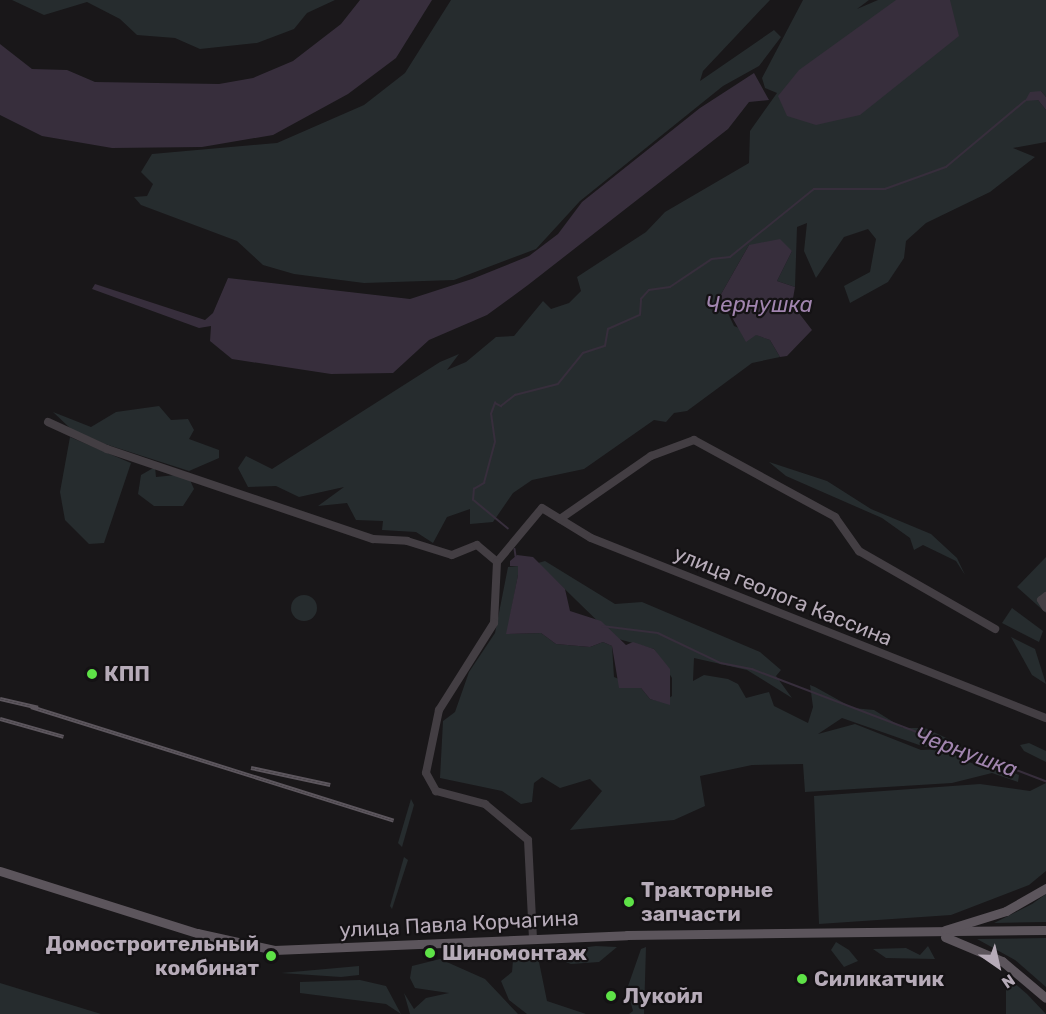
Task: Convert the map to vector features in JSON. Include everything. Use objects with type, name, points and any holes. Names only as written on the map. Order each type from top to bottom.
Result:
[{"type":"main road","name":"улица Павла Корчагина","points":[[0,871],[262,949],[533,938],[931,934],[1046,930]]},
{"type":"main road","points":[[931,934],[1006,911],[1046,888]]},
{"type":"main road","points":[[931,934],[987,952],[1046,998]]},
{"type":"street","points":[[48,422],[107,449],[373,538],[407,541],[452,555],[477,545],[497,562],[494,623],[439,710],[426,773],[436,791],[484,804],[528,840],[533,938]]},
{"type":"street","points":[[560,519],[677,442],[694,440],[835,517],[859,551],[888,570],[995,629]]},
{"type":"street","name":"улица геолога Кассина","points":[[497,562],[520,530],[542,508],[591,538],[1046,718]]},
{"type":"street","points":[[1046,596],[1041,600],[1046,608]]},
{"type":"shaded area","points":[[12,0],[335,0],[307,13],[294,29],[257,43],[200,49],[175,38],[137,35],[120,19],[87,2],[44,15]]},
{"type":"shaded area","points":[[451,0],[770,0],[703,71],[700,81],[774,30],[781,37],[759,66],[723,86],[580,201],[536,249],[454,280],[364,283],[294,274],[263,265],[237,241],[141,205],[134,197],[147,196],[153,184],[141,172],[152,154],[277,143],[364,105],[405,73]]},
{"type":"shaded area","points":[[803,0],[869,0],[857,9],[878,0],[1046,0],[1046,97],[1041,91],[1026,100],[1038,100],[1046,110],[1046,142],[1013,148],[1035,157],[990,192],[926,223],[906,241],[904,258],[888,282],[850,303],[844,286],[870,272],[876,239],[868,229],[844,237],[816,278],[804,251],[807,223],[797,227],[795,287],[777,281],[792,251],[749,245],[720,296],[734,326],[770,340],[780,357],[752,363],[687,411],[674,413],[666,422],[654,420],[584,469],[532,480],[513,493],[493,522],[470,524],[470,509],[447,517],[433,543],[416,532],[382,530],[383,521],[356,520],[347,503],[318,506],[344,487],[299,497],[276,486],[248,487],[238,468],[246,456],[272,469],[440,362],[459,354],[447,370],[466,362],[496,337],[514,336],[543,301],[551,309],[569,303],[581,291],[577,277],[646,232],[665,212],[749,163],[750,131],[777,93],[765,88],[762,78]]},
{"type":"shaded area","points":[[159,406],[171,420],[188,419],[194,430],[189,439],[219,450],[219,458],[189,471],[105,444],[71,429],[53,412],[91,427],[116,412]]},
{"type":"shaded area","points":[[70,437],[131,463],[104,543],[89,544],[65,520],[60,492]]},
{"type":"shaded area","points":[[769,462],[827,481],[871,509],[931,534],[957,558],[965,575],[956,561],[923,545],[914,550],[910,538],[882,518],[786,476]]},
{"type":"shaded area","points":[[155,467],[156,477],[176,475],[190,480],[194,489],[183,506],[154,506],[138,494],[141,475]]},
{"type":"shaded area","points":[[1046,557],[1046,613],[1017,587]]},
{"type":"shaded area","points":[[545,561],[615,604],[642,602],[760,652],[781,670],[776,676],[792,698],[747,670],[694,658],[693,681],[704,675],[728,679],[738,684],[746,698],[769,692],[774,706],[808,723],[813,707],[810,685],[853,708],[874,710],[903,728],[925,728],[959,744],[955,751],[942,749],[980,767],[994,765],[1019,775],[1018,782],[992,773],[952,783],[805,792],[803,764],[752,765],[700,776],[705,806],[674,820],[570,830],[602,791],[590,779],[560,788],[542,777],[534,783],[532,802],[521,804],[502,791],[440,778],[443,721],[455,712],[469,672],[495,633],[508,567],[518,566],[518,575],[507,634],[541,633],[556,644],[590,647],[603,642],[612,646],[614,677],[641,688],[650,699],[662,702],[672,696],[672,678],[654,649],[615,638],[538,563]],"holes":[[[842,718],[922,746],[942,749],[921,750],[855,724],[818,734]]]},
{"type":"shaded area","points":[[304,595],[313,599],[317,608],[313,617],[304,621],[295,617],[291,608],[295,599]]},
{"type":"shaded area","points":[[1012,608],[1043,631],[1039,642],[1002,623]]},
{"type":"shaded area","points":[[1011,637],[1035,649],[1046,684],[1032,675]]},
{"type":"shaded area","points":[[1029,743],[1046,751],[1046,762],[1024,751],[1020,745]]},
{"type":"shaded area","points":[[1046,783],[1046,871],[1029,885],[951,915],[819,924],[814,796],[980,784],[1030,791]]},
{"type":"shaded area","points":[[411,799],[414,805],[402,847],[398,843]]},
{"type":"shaded area","points":[[404,857],[408,860],[392,909],[390,906]]},
{"type":"shaded area","points":[[1046,894],[1046,922],[994,923],[1032,904]]},
{"type":"shaded area","points":[[1046,938],[1046,987],[1015,960],[977,939]]},
{"type":"shaded area","points":[[836,942],[849,950],[858,961],[844,967],[831,950]]},
{"type":"shaded area","points":[[596,946],[617,947],[599,962],[571,964],[552,957],[556,951]]},
{"type":"shaded area","points":[[928,946],[935,959],[886,958],[873,949],[906,948],[920,955]]},
{"type":"shaded area","points":[[646,947],[644,1014],[629,1014],[633,1011],[627,989],[641,949]]},
{"type":"shaded area","points":[[525,954],[538,957],[547,1001],[586,1014],[527,1014],[509,1000],[501,981],[512,972],[513,960]]},
{"type":"shaded area","points":[[440,959],[485,979],[518,1014],[410,1014],[404,993],[414,1009],[426,998],[449,993],[415,988],[410,978],[412,966]]},
{"type":"shaded area","points":[[359,966],[359,975],[341,977],[281,973]]},
{"type":"shaded area","points":[[1006,976],[1027,994],[1046,1014],[1006,1014]]},
{"type":"shaded area","points":[[360,980],[386,986],[401,1014],[386,1004],[300,993],[300,982]]},
{"type":"shaded area","points":[[0,983],[101,1014],[0,1014]]},
{"type":"water","points":[[360,0],[432,0],[396,58],[348,94],[273,135],[202,147],[112,148],[42,136],[0,115],[0,44],[32,69],[67,70],[95,82],[219,84],[253,78],[293,61],[341,24]]},
{"type":"water","points":[[896,0],[950,0],[959,36],[860,115],[816,125],[787,116],[778,96],[799,70]]},
{"type":"water","points":[[754,73],[769,100],[749,102],[728,129],[528,285],[487,315],[429,340],[393,373],[331,374],[232,359],[210,341],[211,326],[199,328],[92,289],[95,284],[205,320],[213,313],[228,278],[410,299],[472,279],[529,256],[558,234],[582,202],[700,108]]},
{"type":"water","points":[[1041,91],[1046,97],[1046,110],[1038,100],[1025,101],[1030,92]]},
{"type":"water","name":"Чернушка","points":[[780,239],[792,251],[777,281],[795,287],[792,304],[812,330],[787,356],[780,357],[770,340],[756,335],[746,342],[720,296],[749,245]]},
{"type":"water","points":[[517,555],[533,557],[565,589],[570,611],[601,621],[626,645],[633,642],[654,649],[670,669],[670,705],[650,699],[641,688],[619,688],[612,646],[603,642],[590,647],[556,644],[541,633],[506,634],[518,575],[518,566],[510,566],[510,561]]},
{"type":"waterway","name":"Чернушка","points":[[508,529],[473,500],[474,489],[484,483],[495,442],[491,414],[495,403],[501,406],[515,395],[558,384],[583,353],[605,346],[608,329],[640,315],[641,299],[649,290],[670,287],[712,259],[730,257],[814,189],[885,189],[946,167],[1025,101]]},
{"type":"waterway","name":"Чернушка","points":[[515,549],[516,556]]},
{"type":"waterway","name":"Чернушка","points":[[602,626],[658,633],[721,663],[752,669],[1046,781]]},
{"type":"railway","points":[[0,699],[38,708]]},
{"type":"railway","points":[[31,707],[394,821]]},
{"type":"railway","points":[[0,719],[64,737]]},
{"type":"railway","points":[[251,768],[330,785]]},
{"type":"place","name":"КПП","points":[[92,674]]},
{"type":"place","name":"Тракторные запчасти","points":[[629,902]]},
{"type":"place","name":"Шиномонтаж","points":[[430,953]]},
{"type":"place","name":"Домостроительный комбинат","points":[[271,956]]},
{"type":"place","name":"Силикатчик","points":[[802,979]]},
{"type":"place","name":"Лукойл","points":[[611,996]]}]
